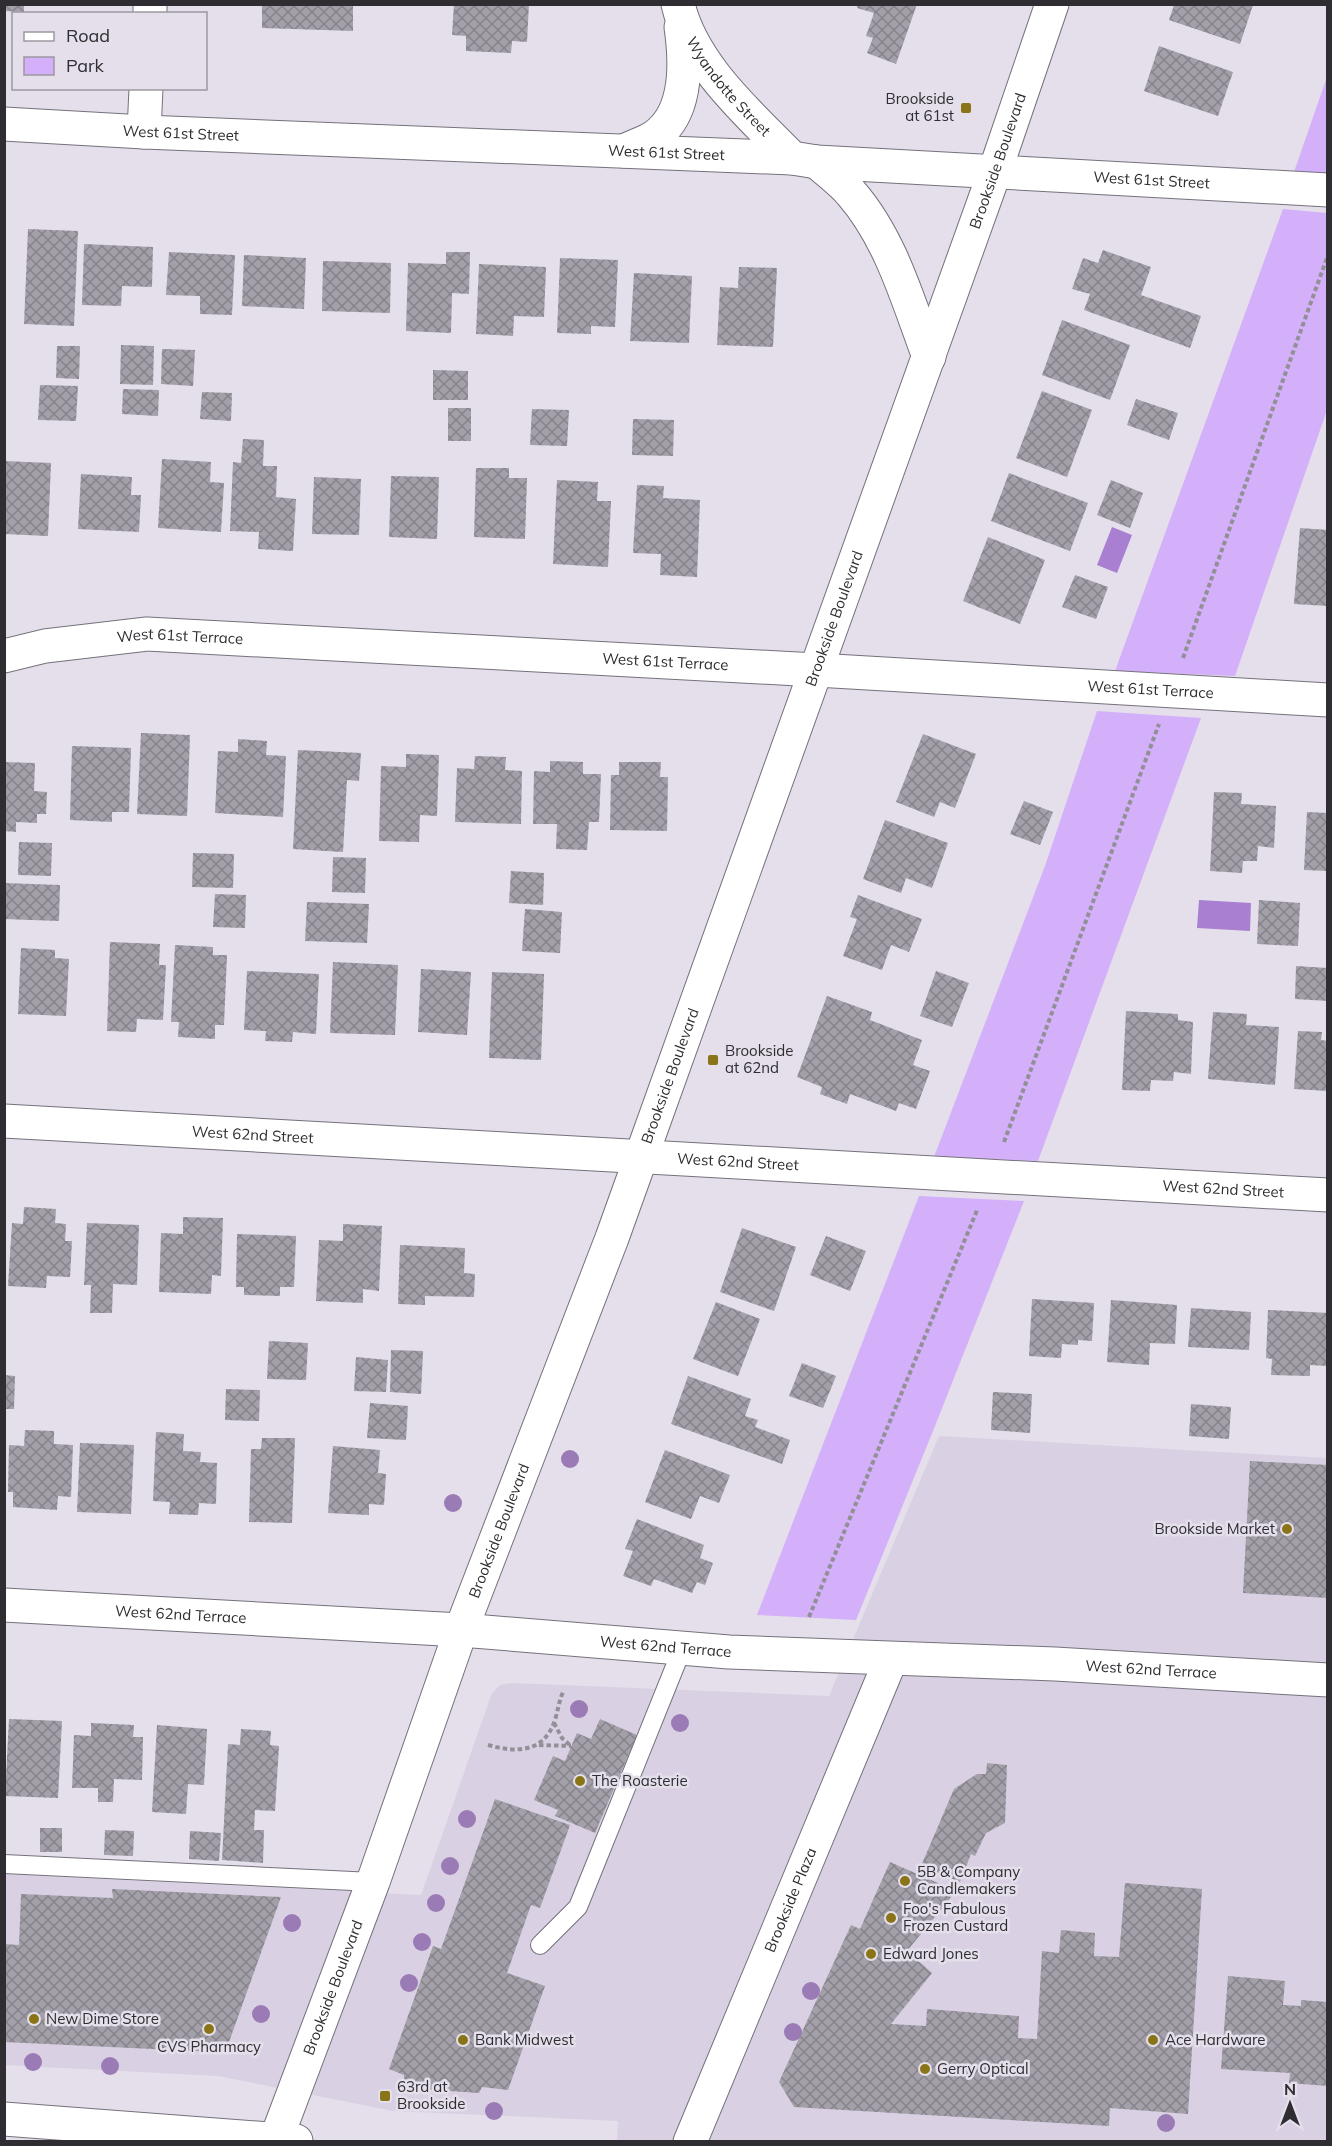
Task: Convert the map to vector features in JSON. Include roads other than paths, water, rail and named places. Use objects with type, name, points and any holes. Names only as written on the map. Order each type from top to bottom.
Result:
[{"type":"street","name":"Brookside Boulevard","points":[[284,2141],[461,1630],[642,1157],[995,171],[1052,4]]},
{"type":"street","points":[[623,151],[655,136],[673,115],[683,84],[684,69],[679,7]]},
{"type":"street","name":"Wyandotte Street","points":[[679,7],[698,52],[741,106],[804,160],[851,193],[874,226],[897,270],[928,357]]},
{"type":"street","points":[[144,132],[146,90]]},
{"type":"street","name":"West 61st Street","points":[[4,124],[804,160],[1328,190]]},
{"type":"street","name":"West 61st Terrace","points":[[4,656],[45,646],[147,634],[1328,700]]},
{"type":"street","name":"West 62nd Street","points":[[4,1121],[1328,1195]]},
{"type":"street","name":"West 62nd Terrace","points":[[4,1605],[461,1630],[682,1649],[1055,1664],[1328,1680]]},
{"type":"street","name":"Brookside Plaza","points":[[690,2142],[891,1659]]},
{"type":"street","points":[[4,2119],[284,2141]]},
{"type":"lane","points":[[540,1945],[578,1907],[682,1649]]},
{"type":"lane","points":[[4,1864],[373,1882]]},
{"type":"place","name":"Brookside at 61st","points":[[966,108]]},
{"type":"place","name":"Brookside at 62nd","points":[[713,1060]]},
{"type":"place","name":"Brookside Market","points":[[1287,1529]]},
{"type":"place","name":"The Roasterie","points":[[580,1781]]},
{"type":"place","name":"5B & Company Candlemakers","points":[[905,1881]]},
{"type":"place","name":"Foo's Fabulous Frozen Custard","points":[[891,1918]]},
{"type":"place","name":"Edward Jones","points":[[871,1954]]},
{"type":"place","name":"New Dime Store","points":[[34,2019]]},
{"type":"place","name":"CVS Pharmacy","points":[[209,2029]]},
{"type":"place","name":"Bank Midwest","points":[[463,2040]]},
{"type":"place","name":"Ace Hardware","points":[[1153,2040]]},
{"type":"place","name":"Gerry Optical","points":[[925,2069]]},
{"type":"place","name":"63rd at Brookside","points":[[385,2096]]}]
